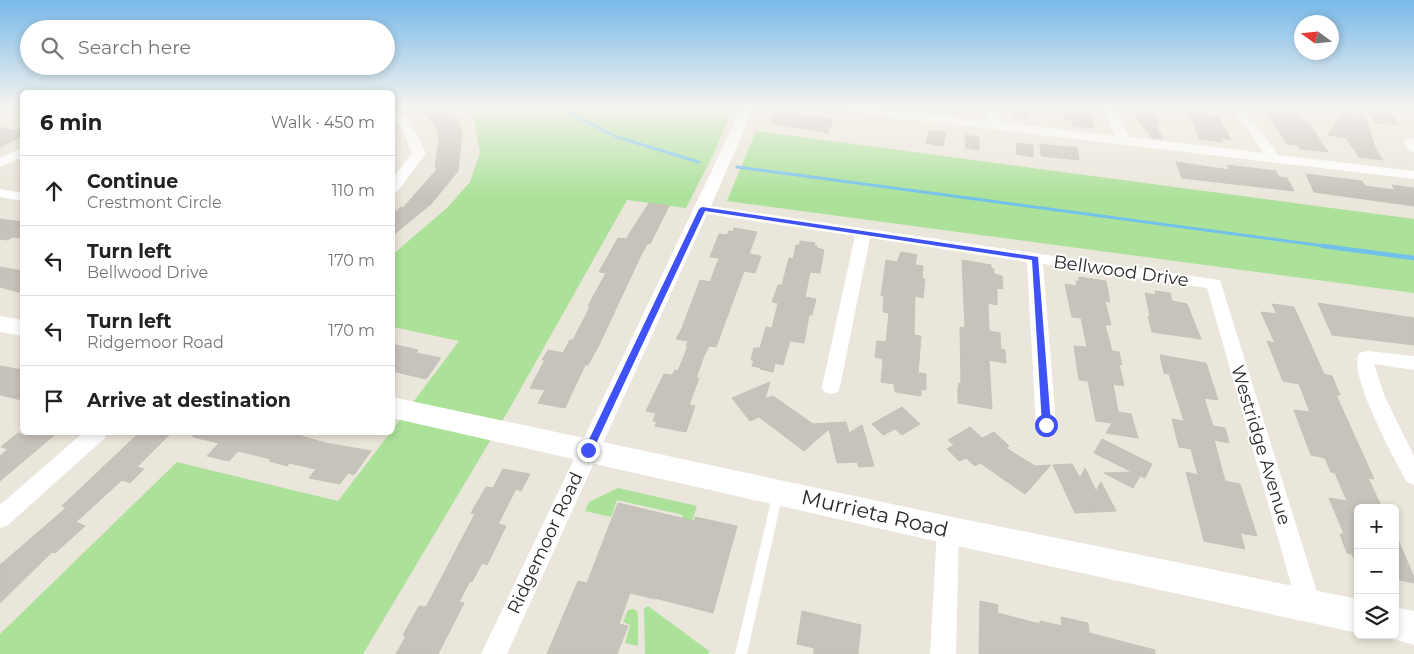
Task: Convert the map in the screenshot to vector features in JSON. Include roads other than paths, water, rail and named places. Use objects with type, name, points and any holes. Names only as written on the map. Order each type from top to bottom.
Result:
[{"type":"main road","points":[[0,324],[20,328]]},
{"type":"main road","name":"Murrieta Road","points":[[395,408],[948,530],[1354,615]]},
{"type":"main road","points":[[1399,625],[1414,628]]},
{"type":"street","points":[[395,185],[419,153],[412,138]]},
{"type":"street","name":"Ridgemoor Road","points":[[494,654],[734,138]]},
{"type":"street","points":[[1109,138],[1414,175]]},
{"type":"street","points":[[1259,138],[1273,157]]},
{"type":"street","points":[[0,163],[20,153]]},
{"type":"street","points":[[0,193],[20,197]]},
{"type":"street","name":"Bellwood Drive","points":[[702,209],[1214,284]]},
{"type":"street","points":[[831,387],[863,233]]},
{"type":"street","points":[[1035,258],[1046,425]]},
{"type":"street","name":"Westridge Avenue","points":[[1214,284],[1309,605]]},
{"type":"street","points":[[1414,363],[1368,357],[1363,362],[1370,385],[1414,476]]},
{"type":"street","points":[[0,518],[95,435]]},
{"type":"street","points":[[943,654],[948,530]]},
{"type":"lane","points":[[741,654],[778,491]]},
{"type":"waterway","points":[[619,138],[699,162]]},
{"type":"waterway","points":[[737,167],[1332,247]]},
{"type":"waterway","points":[[1323,246],[1414,258]]}]
